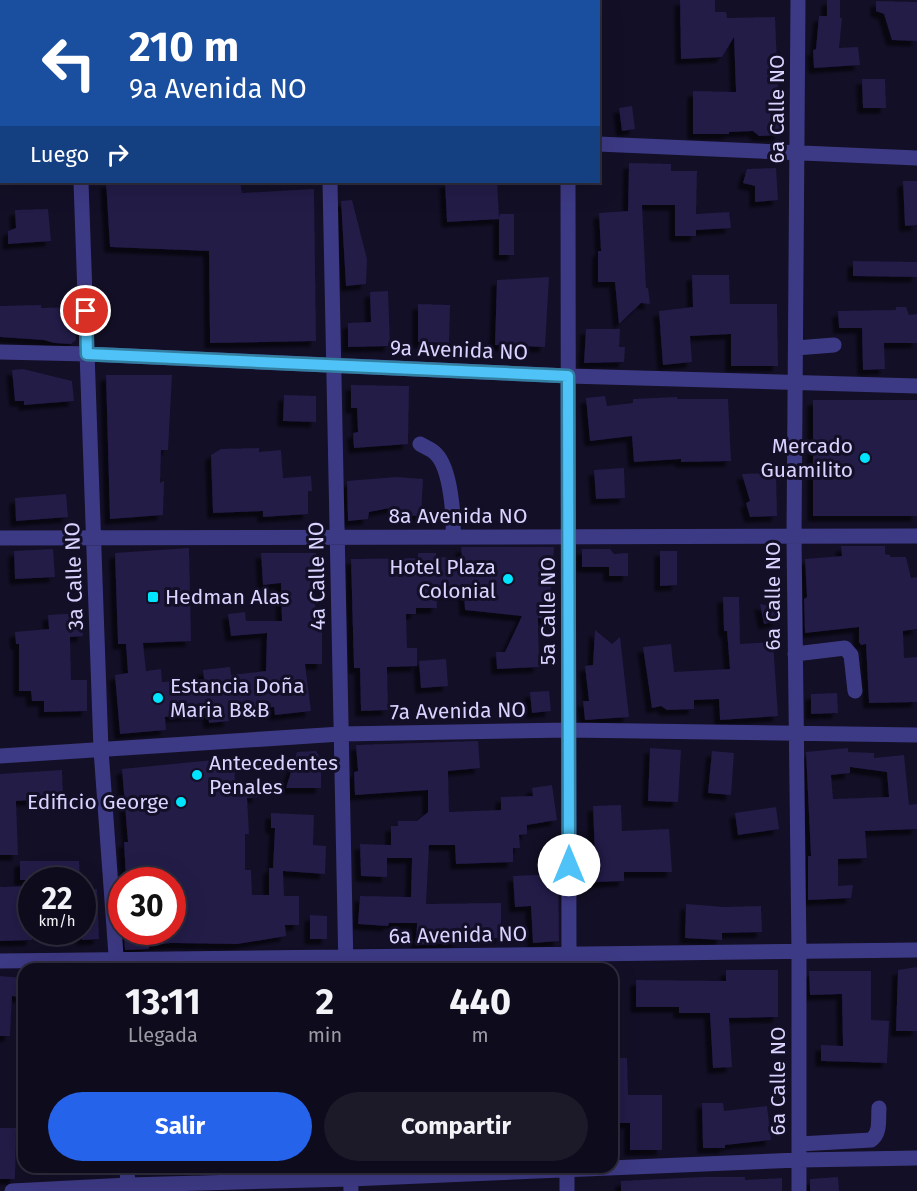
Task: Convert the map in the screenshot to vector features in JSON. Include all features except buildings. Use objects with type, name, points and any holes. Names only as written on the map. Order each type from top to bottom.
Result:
[{"type":"street","name":"6a Calle NO","points":[[798,0],[794,537],[799,952],[799,1191]]},
{"type":"street","points":[[600,144],[917,158]]},
{"type":"street","name":"3a Calle NO","points":[[81,183],[101,750],[116,963]]},
{"type":"street","name":"4a Calle NO","points":[[330,183],[346,963]]},
{"type":"street","name":"5a Calle NO","points":[[568,183],[569,962]]},
{"type":"street","points":[[796,348],[834,345]]},
{"type":"street","name":"9a Avenida NO","points":[[0,352],[568,376],[917,386]]},
{"type":"street","points":[[420,444],[436,453],[444,469],[454,511],[453,537]]},
{"type":"street","name":"8a Avenida NO","points":[[0,538],[917,536]]},
{"type":"street","points":[[795,654],[845,648],[851,655],[855,691]]},
{"type":"street","name":"7a Avenida NO","points":[[0,756],[341,734],[569,730],[917,735]]},
{"type":"street","name":"6a Avenida NO","points":[[346,963],[569,962],[799,952],[917,950]]},
{"type":"street","name":"6a Avenida NO","points":[[0,961],[77,963]]},
{"type":"street","points":[[799,1144],[871,1140],[878,1132],[879,1108]]},
{"type":"street","points":[[618,1166],[917,1158]]},
{"type":"street","points":[[127,1173],[128,1188]]},
{"type":"street","points":[[12,1191],[128,1188],[256,1174],[350,1179],[468,1173]]},
{"type":"street","points":[[567,1173],[567,1191]]},
{"type":"place","name":"Mercado Guamilito","points":[[865,458]]},
{"type":"place","name":"Hotel Plaza Colonial","points":[[508,579]]},
{"type":"place","name":"Hedman Alas","points":[[153,597]]},
{"type":"place","name":"Estancia Doña Maria B&B","points":[[158,698]]},
{"type":"place","name":"Antecedentes Penales","points":[[197,775]]},
{"type":"place","name":"Edificio George","points":[[181,802]]},
{"type":"route","points":[[86,311],[87,354],[568,376],[569,865]]}]
